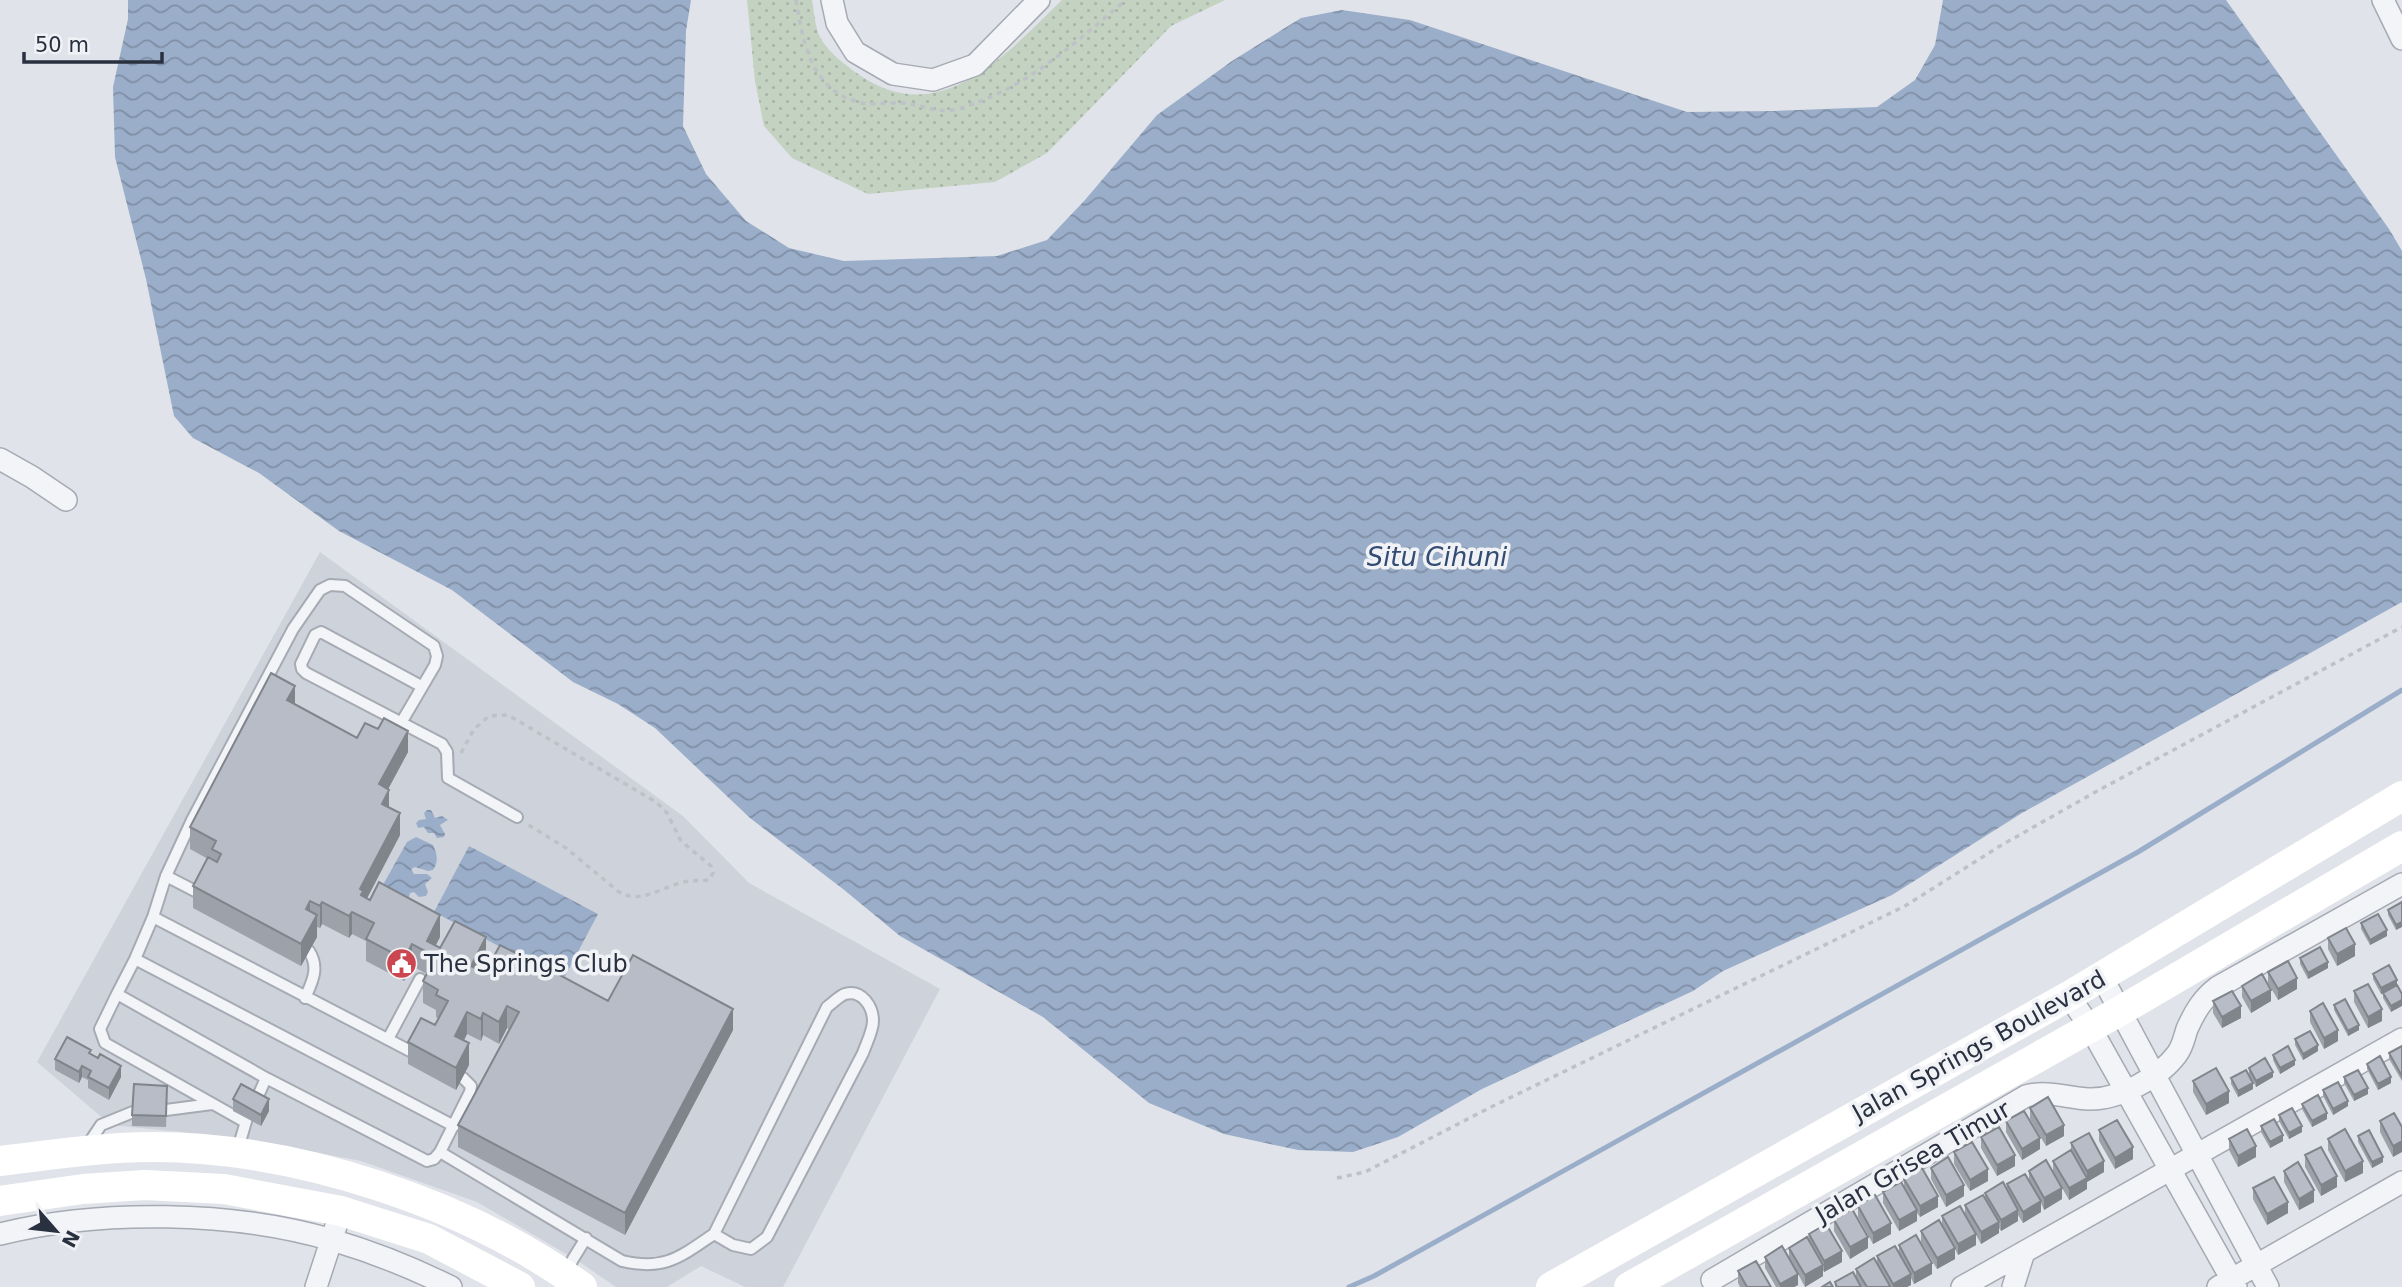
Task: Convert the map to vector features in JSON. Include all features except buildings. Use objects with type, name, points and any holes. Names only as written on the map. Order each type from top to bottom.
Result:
[{"type":"main road","name":"Jalan Springs Boulevard","points":[[1551,1287],[2102,977],[2402,796]]},
{"type":"main road","name":"Jalan Springs Boulevard","points":[[1648,1282],[1698,1248],[2120,1011],[2402,846]]},
{"type":"main road","points":[[0,1161],[154,1147],[237,1153],[330,1173],[439,1207],[479,1226],[573,1281]]},
{"type":"main road","points":[[0,1201],[83,1189],[145,1185],[224,1189],[341,1211],[429,1239],[520,1287]]},
{"type":"street","points":[[832,0],[837,23],[855,52],[892,74],[933,80],[975,65],[1039,0]]},
{"type":"street","points":[[2383,0],[2402,39]]},
{"type":"street","points":[[0,459],[33,477],[66,500]]},
{"type":"street","name":"Jalan Grisea Timur","points":[[1713,1284],[2026,1096],[2039,1092],[2093,1099],[2126,1092],[2171,1063],[2183,1046],[2196,1011],[2206,996],[2402,884]]},
{"type":"street","points":[[2102,977],[2268,1287]]},
{"type":"street","points":[[2069,996],[2090,1027],[2170,1170],[2229,1284],[2256,1265],[2391,1194],[2402,1182]]},
{"type":"street","points":[[1962,1287],[2402,1039]]},
{"type":"street","points":[[317,1287],[341,1211]]},
{"type":"street","points":[[0,1234],[23,1228],[84,1220],[145,1217],[209,1219],[297,1231],[332,1240],[417,1270],[451,1287]]},
{"type":"street","points":[[1698,1248],[1713,1284]]},
{"type":"street","points":[[2013,1287],[2024,1252]]},
{"type":"lane","points":[[237,1153],[246,1120],[105,1042],[100,1029],[135,959],[153,917],[166,876],[192,820],[277,657],[301,615],[320,590],[330,585],[345,586],[434,646],[437,656],[435,665],[401,723]]},
{"type":"lane","points":[[421,686],[321,632],[315,635],[303,655],[302,669],[306,673],[445,747],[448,778],[517,817]]},
{"type":"lane","points":[[166,876],[201,894]]},
{"type":"lane","points":[[153,917],[414,1053]]},
{"type":"lane","points":[[305,998],[314,976],[315,964],[309,951]]},
{"type":"lane","points":[[135,959],[454,1126]]},
{"type":"lane","points":[[388,1039],[420,979]]},
{"type":"lane","points":[[440,1152],[622,1261],[640,1265],[662,1265],[683,1255],[714,1234],[827,1007],[844,994],[854,993],[865,999],[871,1008],[873,1023],[863,1054],[767,1237],[751,1249],[733,1245],[714,1234]]},
{"type":"lane","points":[[117,994],[266,1078],[427,1161],[435,1159],[440,1152],[470,1092],[471,1086],[463,1078]]},
{"type":"lane","points":[[255,1103],[266,1078]]},
{"type":"lane","points":[[166,1110],[214,1104]]},
{"type":"lane","points":[[84,1152],[101,1125],[133,1112]]},
{"type":"lane","points":[[573,1281],[586,1238]]},
{"type":"path","points":[[1337,1178],[1365,1172],[1491,1107],[1905,906],[2000,846],[2099,790],[2402,627]]},
{"type":"path","points":[[448,778],[474,729],[489,716],[508,715],[656,802],[667,813],[681,841],[711,866],[713,873],[709,880],[682,882],[639,898],[629,898],[566,848],[517,817]]},
{"type":"shaded area","points":[[320,552],[683,816],[749,883],[940,989],[783,1287],[745,1287],[701,1266],[667,1287],[616,1287],[578,1261],[477,1202],[361,1161],[241,1138],[111,1125],[37,1062]]},
{"type":"green space","points":[[747,0],[812,0],[820,37],[827,48],[858,74],[888,90],[917,95],[944,90],[970,79],[1018,42],[1062,0],[1225,0],[1171,26],[1047,153],[995,182],[868,194],[792,158],[764,126],[755,81]]},
{"type":"water","name":"Situ Cihuni","points":[[128,0],[691,0],[686,31],[683,126],[706,174],[746,221],[789,248],[844,261],[997,256],[1047,240],[1085,200],[1157,115],[1232,61],[1301,18],[1342,10],[1410,20],[1687,112],[1877,107],[1915,80],[1935,45],[1943,0],[2226,0],[2402,251],[2402,602],[2022,813],[1892,895],[1723,971],[1693,991],[1482,1089],[1398,1137],[1353,1152],[1298,1150],[1224,1134],[1149,1103],[1043,1017],[900,936],[750,818],[655,728],[618,704],[573,682],[452,590],[339,531],[259,473],[193,438],[174,416],[146,279],[115,157],[113,87],[128,19]]},
{"type":"water","points":[[431,810],[435,818],[442,816],[448,820],[440,825],[444,837],[437,838],[424,827],[418,828],[416,823],[426,819],[424,813]]},
{"type":"water","points":[[416,837],[433,845],[436,864],[433,870],[428,871],[415,867],[411,869],[414,874],[427,874],[432,878],[425,884],[428,892],[426,896],[419,897],[414,892],[401,899],[397,892],[387,889],[384,883],[407,842]]},
{"type":"water","points":[[469,846],[598,914],[563,980],[434,912]]},
{"type":"waterway","points":[[1349,1287],[1374,1276],[2138,852],[2402,690]]},
{"type":"place","name":"The Springs Club","points":[[401,964]]}]
